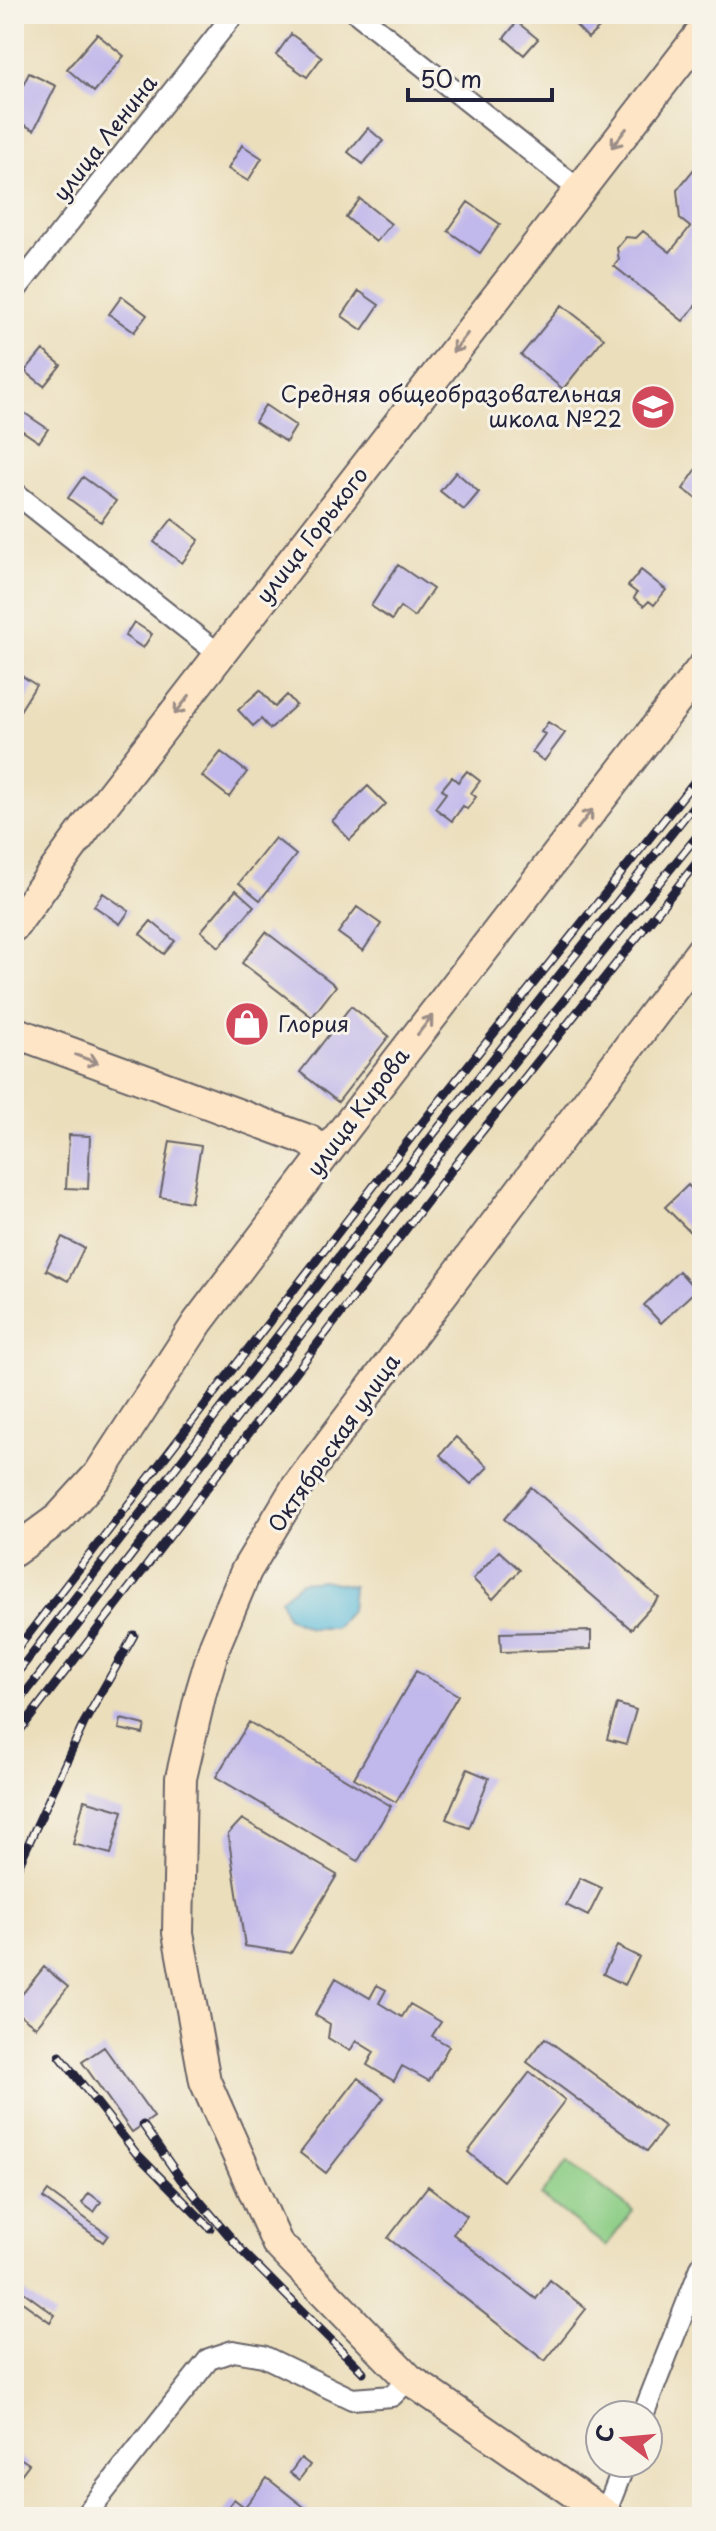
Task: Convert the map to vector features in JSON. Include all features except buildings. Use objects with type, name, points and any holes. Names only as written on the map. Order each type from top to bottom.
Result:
[{"type":"street","name":"улица Ленина","points":[[14,292],[234,14]]},
{"type":"street","points":[[358,14],[578,189]]},
{"type":"street","name":"улица Горького","points":[[14,926],[87,826],[702,32]]},
{"type":"street","points":[[14,492],[220,655]]},
{"type":"street","name":"улица Кирова","points":[[14,1551],[59,1518],[99,1474],[198,1322],[702,668]]},
{"type":"street","name":"Октябрьская улица","points":[[607,2516],[409,2379],[277,2243],[205,2081],[178,1933],[181,1778],[215,1645],[246,1571],[296,1488],[702,950]]},
{"type":"street","points":[[14,1032],[308,1140],[326,1153]]},
{"type":"street","points":[[649,2399],[702,2265]]},
{"type":"street","points":[[84,2517],[209,2359],[233,2351],[263,2356],[352,2399],[392,2396],[409,2379]]},
{"type":"street","points":[[607,2516],[620,2479]]},
{"type":"green space","points":[[568,2161],[633,2211],[606,2246],[541,2196]]},
{"type":"water","points":[[322,1580],[353,1586],[351,1610],[335,1628],[309,1628],[286,1616],[280,1599],[301,1582]]},
{"type":"railway","points":[[14,1653],[423,1122],[702,772]]},
{"type":"railway","points":[[14,1677],[432,1136],[702,795]]},
{"type":"railway","points":[[14,1708],[449,1142],[702,830]]},
{"type":"railway","points":[[14,1738],[463,1155],[702,856]]},
{"type":"railway","points":[[14,1875],[84,1723],[134,1635]]},
{"type":"railway","points":[[60,2056],[136,2153],[210,2228]]},
{"type":"railway","points":[[143,2125],[180,2178],[243,2252],[363,2372]]},
{"type":"place","name":"Средняя общеобразовательная школа №22","points":[[653,407]]},
{"type":"place","name":"Глория","points":[[247,1024]]}]
